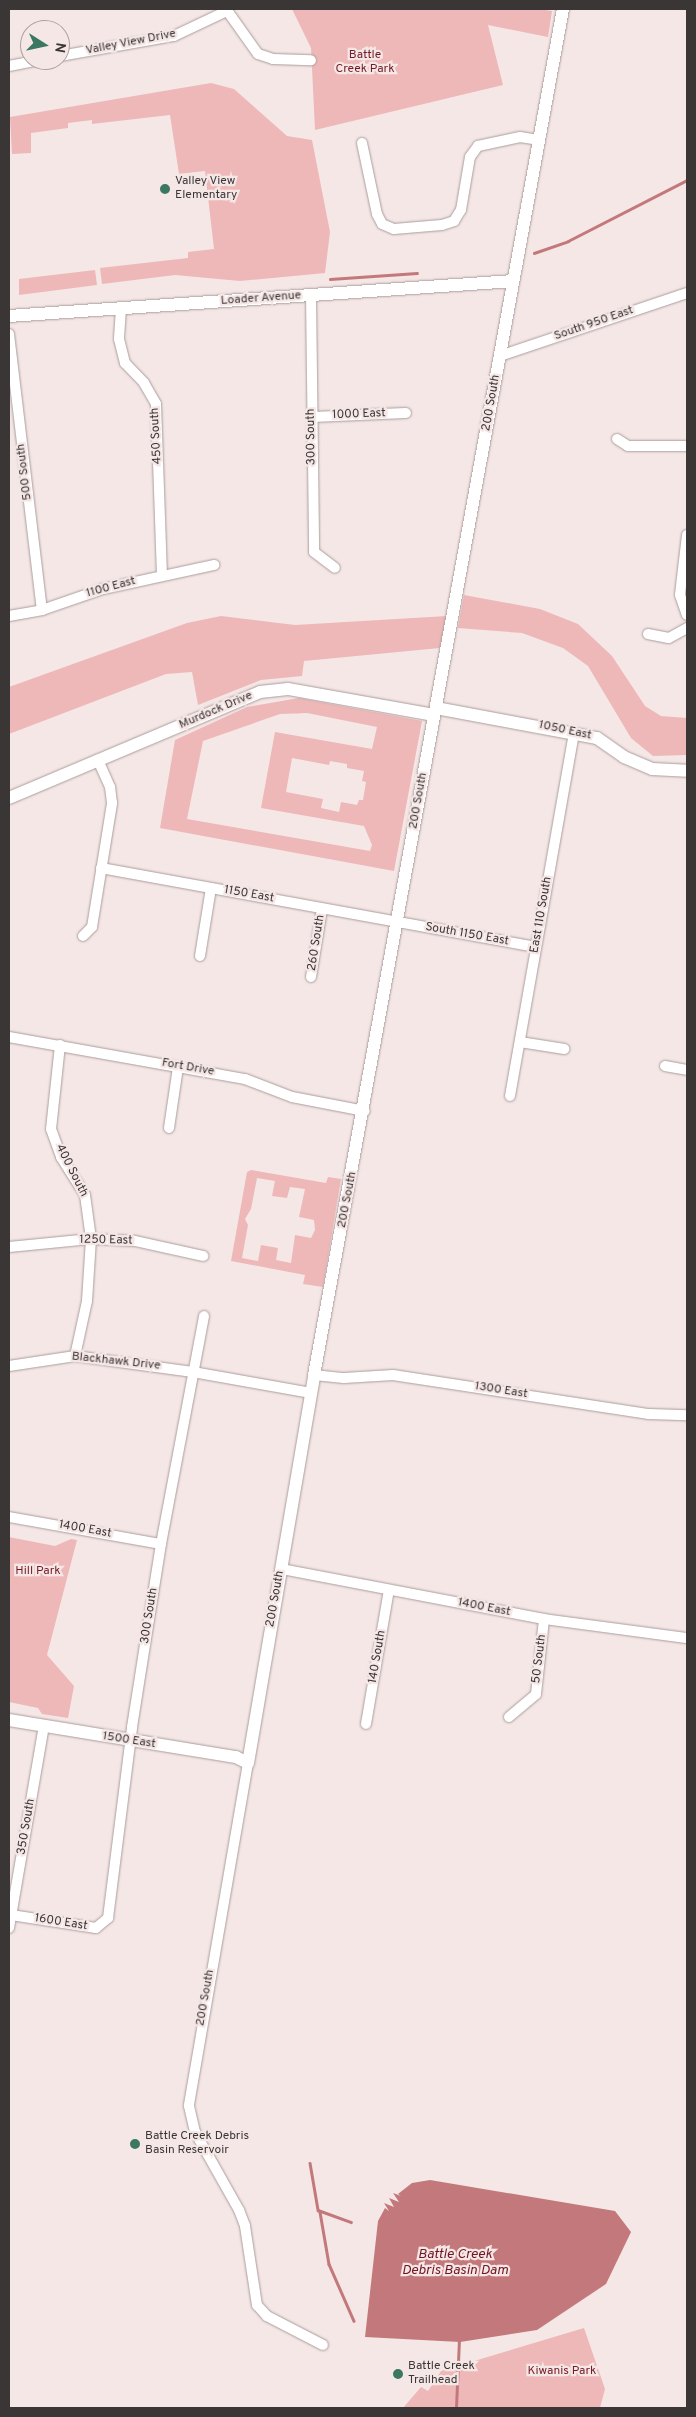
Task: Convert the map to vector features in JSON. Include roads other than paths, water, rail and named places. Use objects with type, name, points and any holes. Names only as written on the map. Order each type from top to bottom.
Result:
[{"type":"street","name":"200 South","points":[[323,2345],[267,2316],[257,2305],[242,2218],[195,2132],[189,2106],[314,1375],[365,1111],[397,922],[563,9]]},
{"type":"street","points":[[226,10],[258,54],[273,59],[311,60]]},
{"type":"street","name":"Valley View Drive","points":[[70,54],[174,36],[226,10]]},
{"type":"street","points":[[362,143],[376,214],[382,224],[394,229],[442,225],[458,217],[470,157],[478,146],[520,137],[540,140]]},
{"type":"street","name":"Loader Avenue","points":[[9,316],[513,281]]},
{"type":"street","name":"South 950 East","points":[[500,356],[687,293]]},
{"type":"street","name":"300 South","points":[[311,295],[314,552],[334,568]]},
{"type":"street","name":"450 South","points":[[121,308],[119,340],[125,363],[144,383],[156,404],[162,575]]},
{"type":"street","name":"500 South","points":[[9,334],[42,610]]},
{"type":"street","name":"1000 East","points":[[312,417],[406,413]]},
{"type":"street","points":[[616,439],[628,446],[687,446]]},
{"type":"street","points":[[687,535],[680,595],[687,615]]},
{"type":"street","name":"1100 East","points":[[9,616],[42,610],[103,589],[214,565]]},
{"type":"street","points":[[648,634],[669,638],[687,628]]},
{"type":"street","name":"Murdock Drive","points":[[9,798],[260,692],[298,690],[435,711]]},
{"type":"street","name":"1050 East","points":[[435,711],[597,738],[624,757],[652,769],[687,771]]},
{"type":"street","name":"East 110 South","points":[[510,1096],[574,733]]},
{"type":"street","points":[[83,936],[92,927],[112,804],[110,788],[98,760]]},
{"type":"street","name":"1150 East","points":[[101,868],[397,922]]},
{"type":"street","points":[[200,956],[211,888]]},
{"type":"street","name":"260 South","points":[[311,977],[322,908]]},
{"type":"street","name":"South 1150 East","points":[[397,922],[536,947]]},
{"type":"street","name":"Fort Drive","points":[[9,1038],[245,1079],[292,1097],[365,1111]]},
{"type":"street","points":[[520,1042],[564,1049]]},
{"type":"street","name":"400 South","points":[[60,1046],[51,1129],[61,1157],[85,1195],[91,1239],[87,1301],[76,1356]]},
{"type":"street","points":[[168,1128],[178,1066]]},
{"type":"street","points":[[665,1066],[687,1070]]},
{"type":"street","name":"1250 East","points":[[9,1248],[91,1239],[135,1241],[202,1256]]},
{"type":"street","name":"300 South","points":[[108,1918],[131,1742],[161,1544],[204,1316]]},
{"type":"street","name":"Blackhawk Drive","points":[[9,1366],[76,1356],[193,1372]]},
{"type":"street","points":[[193,1372],[311,1394]]},
{"type":"street","name":"1300 East","points":[[314,1375],[344,1378],[393,1375],[649,1414],[687,1415]]},
{"type":"street","name":"1400 East","points":[[9,1516],[161,1544]]},
{"type":"street","name":"1400 East","points":[[282,1570],[544,1619],[687,1638]]},
{"type":"street","name":"140 South","points":[[366,1724],[389,1590]]},
{"type":"street","name":"50 South","points":[[508,1717],[536,1694],[544,1619]]},
{"type":"street","name":"1500 East","points":[[9,1720],[131,1742],[236,1757],[248,1762]]},
{"type":"street","name":"350 South","points":[[9,1928],[44,1726]]},
{"type":"street","name":"1600 East","points":[[11,1915],[96,1928],[108,1918]]},
{"type":"water","name":"Battle Creek Debris Basin Dam","points":[[430,2180],[615,2211],[631,2232],[606,2284],[537,2330],[460,2342],[365,2337],[378,2221],[385,2208],[389,2211],[384,2203],[394,2207],[389,2198],[399,2202],[393,2193],[401,2196],[398,2194],[412,2183]]},
{"type":"waterway","points":[[534,253],[568,241],[687,180]]},
{"type":"waterway","points":[[330,279],[417,273]]},
{"type":"waterway","points":[[310,2163],[318,2210],[351,2222]]},
{"type":"waterway","points":[[320,2212],[329,2264],[354,2321]]},
{"type":"waterway","points":[[456,2408],[459,2340]]},
{"type":"place","name":"Valley View Elementary","points":[[165,189]]},
{"type":"place","name":"Battle Creek Debris Basin Reservoir","points":[[135,2144]]},
{"type":"place","name":"Battle Creek Trailhead","points":[[398,2374]]},
{"type":"park label","name":"Battle Creek Park","points":[[365,63]]},
{"type":"park label","name":"Hill Park","points":[[38,1572]]},
{"type":"park label","name":"Kiwanis Park","points":[[562,2372]]}]
